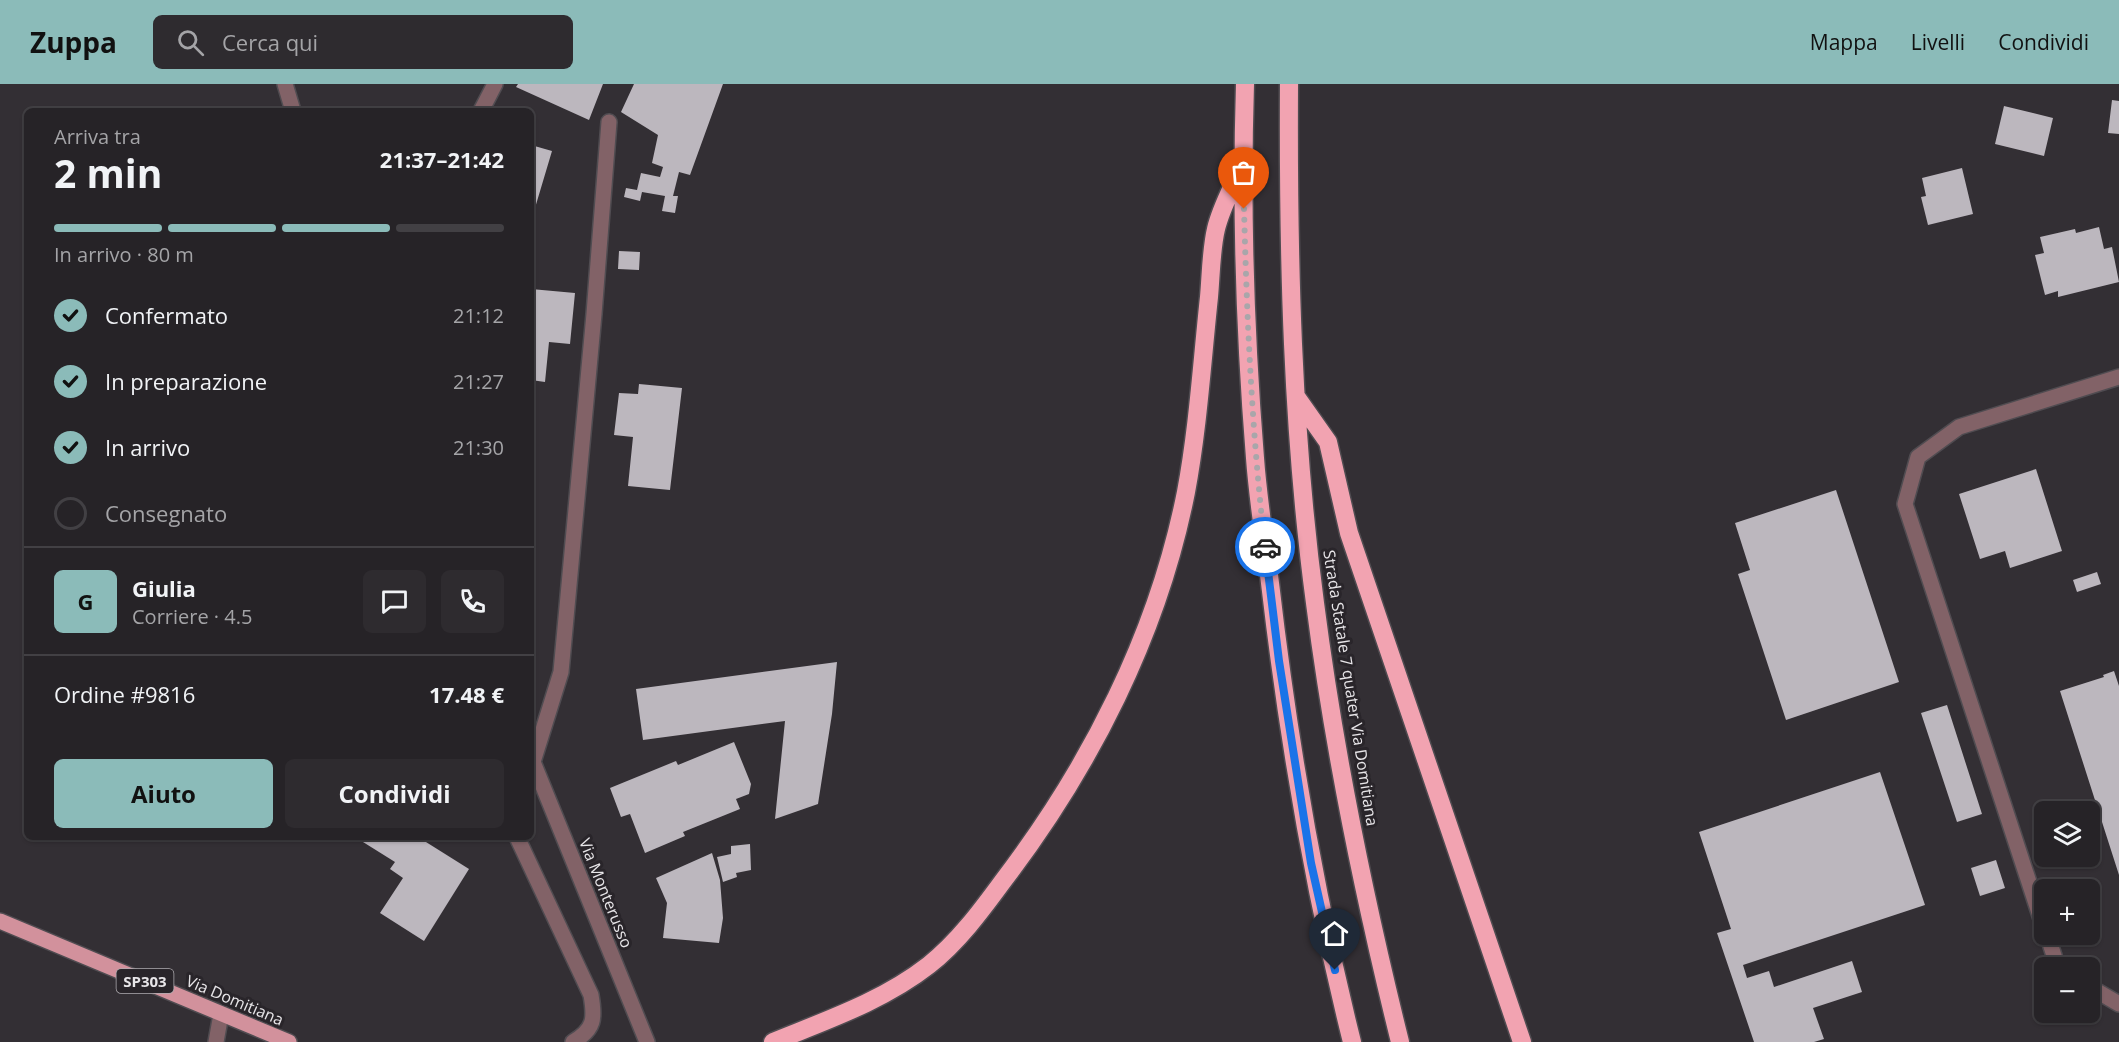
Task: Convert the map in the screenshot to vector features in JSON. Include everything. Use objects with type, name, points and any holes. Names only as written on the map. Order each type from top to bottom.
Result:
[{"type":"highway","points":[[1245,84],[1242,165],[1247,320],[1255,459],[1279,661],[1311,863],[1352,1042]]},
{"type":"highway","name":"Strada Statale 7 quater Via Domitiana","points":[[1289,84],[1290,279],[1296,396],[1315,603],[1343,783],[1364,887],[1400,1042]]},
{"type":"highway","points":[[773,1042],[862,1006],[901,986],[931,963],[964,931],[1024,854],[1095,741],[1151,617],[1172,547],[1185,493],[1194,439],[1216,228],[1242,165]]},
{"type":"highway","points":[[1296,396],[1328,442],[1349,532],[1522,1042]]},
{"type":"main road","name":"Via Domitiana","points":[[0,921],[289,1042]]},
{"type":"street","points":[[285,84],[292,108]]},
{"type":"street","points":[[483,108],[495,84]]},
{"type":"street","points":[[534,753],[561,672],[609,122]]},
{"type":"street","points":[[2034,897],[1905,504],[1918,457],[1959,427],[2119,376]]},
{"type":"street","name":"Via Monterusso","points":[[534,764],[647,1042]]},
{"type":"street","points":[[518,840],[591,994],[594,1015],[586,1034],[573,1042]]},
{"type":"street","points":[[2100,993],[2119,1004]]},
{"type":"street","points":[[216,1042],[221,1014]]},
{"type":"building","points":[[518,84],[603,84],[589,120],[516,87]]},
{"type":"building","points":[[634,84],[723,84],[690,175],[679,172],[673,196],[678,196],[675,213],[662,211],[665,196],[642,192],[640,201],[624,197],[626,188],[637,190],[641,173],[660,177],[663,167],[652,163],[658,135],[621,112]]},
{"type":"building","points":[[2112,100],[2119,101],[2119,134],[2108,133]]},
{"type":"building","points":[[2004,106],[2053,118],[2044,156],[1995,144]]},
{"type":"building","points":[[534,146],[552,151],[534,211]]},
{"type":"building","points":[[1962,168],[1973,214],[1928,225],[1921,197],[1926,196],[1922,178]]},
{"type":"building","points":[[2099,227],[2104,249],[2112,247],[2119,282],[2058,297],[2058,291],[2045,295],[2035,255],[2044,253],[2040,237],[2075,229],[2076,233]]},
{"type":"building","points":[[619,251],[640,252],[639,270],[618,269]]},
{"type":"building","points":[[534,289],[575,293],[570,344],[549,342],[545,382],[534,380]]},
{"type":"building","points":[[639,384],[682,388],[670,490],[628,486],[633,437],[614,435],[619,393],[638,394]]},
{"type":"building","points":[[2036,469],[2062,551],[2010,568],[2005,551],[1980,559],[1959,494]]},
{"type":"building","points":[[1836,490],[1899,682],[1786,720],[1738,574],[1750,570],[1735,523]]},
{"type":"building","points":[[2097,572],[2101,584],[2077,592],[2073,580]]},
{"type":"building","points":[[837,662],[832,714],[818,804],[775,819],[785,721],[643,740],[636,689]]},
{"type":"building","points":[[2114,671],[2119,686],[2119,875],[2100,816],[2100,801],[2095,801],[2060,691],[2104,677],[2103,675]]},
{"type":"building","points":[[1947,705],[1982,814],[1957,822],[1921,713]]},
{"type":"building","points":[[734,742],[751,784],[749,794],[736,799],[740,809],[683,832],[685,836],[645,853],[630,814],[621,817],[610,788],[676,761],[678,765]]},
{"type":"building","points":[[1880,772],[1925,905],[1743,965],[1747,978],[1769,971],[1774,987],[1852,961],[1862,992],[1813,1008],[1824,1039],[1814,1042],[1754,1042],[1717,933],[1731,929],[1699,832]]},
{"type":"building","points":[[227,840],[311,840],[311,841]]},
{"type":"building","points":[[360,840],[423,840],[469,869],[424,941],[380,913],[403,878],[390,869],[395,862]]},
{"type":"building","points":[[750,844],[751,870],[736,873],[737,877],[723,882],[717,857],[731,854],[731,846]]},
{"type":"building","points":[[712,853],[720,880],[723,918],[719,943],[663,938],[667,903],[656,878]]},
{"type":"building","points":[[1996,860],[2005,888],[1980,896],[1971,868]]},
{"type":"way so far","points":[[1244,209],[1247,320],[1255,459],[1265,547]]},
{"type":"route","points":[[1265,547],[1279,661],[1311,863],[1335,970]]}]
